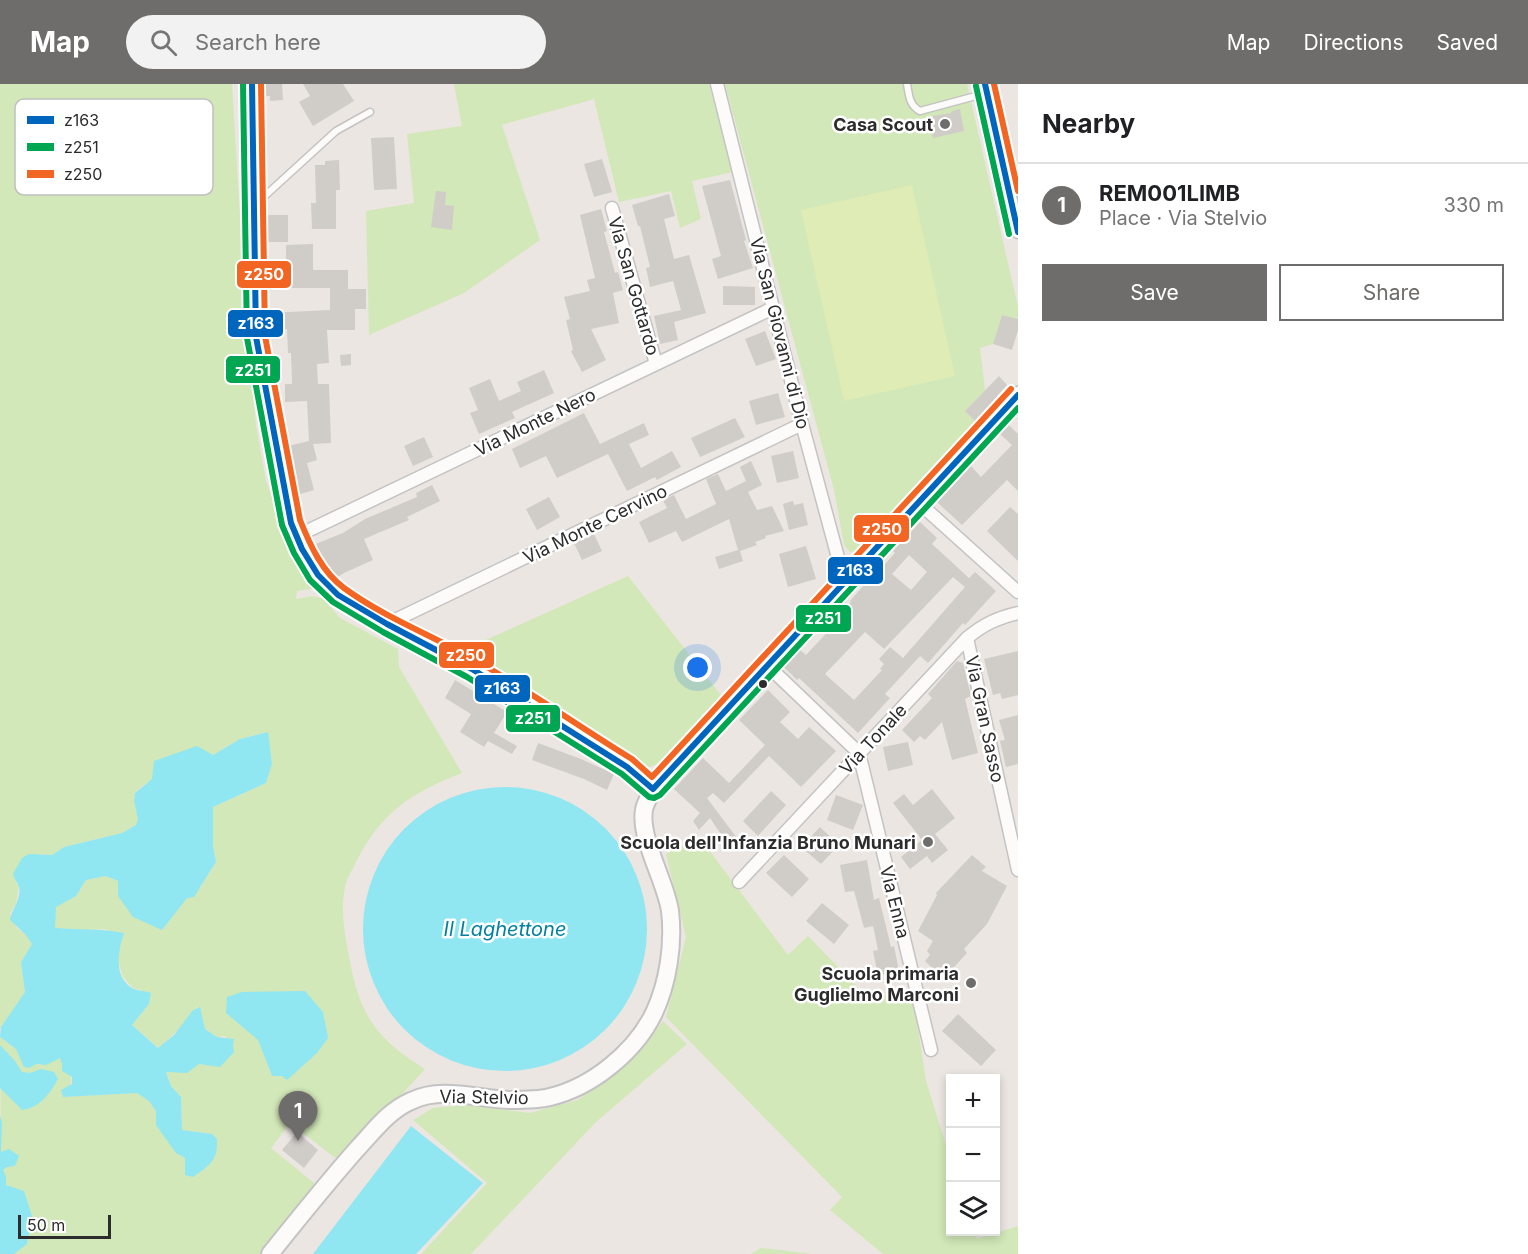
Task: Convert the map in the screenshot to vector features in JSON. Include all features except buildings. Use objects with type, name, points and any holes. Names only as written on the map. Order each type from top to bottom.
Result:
[{"type":"street","points":[[252,84],[256,337],[291,523],[302,549],[327,586],[338,596],[472,669],[627,767],[653,789]]},
{"type":"street","name":"Via San Giovanni di Dio","points":[[717,84],[802,424],[840,565],[849,578]]},
{"type":"street","points":[[986,89],[1018,232]]},
{"type":"street","name":"Via San Gottardo","points":[[612,208],[656,364]]},
{"type":"street","name":"Via Monte Nero","points":[[297,536],[773,308]]},
{"type":"street","name":"Via Stelvio","points":[[270,1254],[333,1176],[392,1111],[413,1100],[445,1093],[510,1100],[549,1097],[581,1086],[613,1063],[639,1038],[654,1014],[664,987],[670,938],[669,909],[645,831],[644,810],[653,789],[1017,395]]},
{"type":"street","name":"Via Monte Cervino","points":[[387,624],[802,424]]},
{"type":"street","points":[[918,502],[1018,590]]},
{"type":"street","name":"Via Tonale","points":[[739,882],[967,638],[982,625],[997,618],[1018,613]]},
{"type":"street","name":"Via Gran Sasso","points":[[967,638],[1018,870]]},
{"type":"street","points":[[768,666],[859,753]]},
{"type":"street","name":"Via Enna","points":[[859,753],[931,1050]]},
{"type":"lane","points":[[907,84],[910,102],[920,111],[986,89]]},
{"type":"lane","points":[[255,205],[336,131],[370,112]]},
{"type":"green space","points":[[0,84],[232,84],[247,331],[256,425],[266,481],[298,569],[316,588],[297,591],[296,599],[313,596],[324,599],[340,618],[398,649],[399,667],[462,773],[427,788],[399,806],[387,817],[366,845],[348,878],[344,892],[343,919],[346,938],[353,976],[364,1009],[372,1023],[393,1046],[425,1069],[343,1159],[334,1157],[290,1123],[271,1148],[319,1187],[264,1254],[14,1254],[27,1243],[32,1216],[6,1185],[3,1170],[7,1167],[1,1152],[0,1037],[16,1049],[22,1060],[40,1065],[60,1058],[71,1077],[71,1085],[63,1097],[137,1092],[149,1100],[156,1110],[176,1153],[212,1134],[182,1130],[181,1097],[171,1086],[166,1071],[198,1064],[220,1066],[234,1052],[225,1036],[217,1037],[205,1029],[199,1007],[193,1010],[185,1023],[159,1048],[132,1025],[149,1004],[141,990],[133,988],[123,977],[118,961],[118,951],[107,929],[54,928],[56,906],[76,896],[86,880],[106,876],[118,881],[162,930],[187,897],[200,888],[216,862],[213,846],[213,807],[266,783],[272,764],[267,732],[240,739],[213,755],[142,786],[135,793],[134,801],[139,819],[136,825],[122,833],[64,847],[52,855],[39,854],[16,883],[19,886],[16,904],[10,913],[17,928],[32,944],[21,962],[25,992],[0,1029]],"holes":[[[242,992],[266,992],[271,1075]]]},
{"type":"green space","points":[[454,84],[709,84],[733,172],[692,181],[701,219],[680,228],[671,191],[619,202],[594,99],[502,125],[540,240],[464,293],[369,335],[366,211],[414,203],[407,134],[462,126]]},
{"type":"green space","points":[[725,84],[967,84],[1018,307],[1018,319],[1002,315],[993,344],[980,348],[985,390],[965,411],[975,421],[864,547],[857,551],[850,552],[844,545],[834,490]]},
{"type":"green space","points":[[912,185],[955,376],[844,401],[801,210]]},
{"type":"green space","points":[[628,576],[724,699],[662,762],[647,768],[468,648]]},
{"type":"green space","points":[[699,837],[788,955],[808,936],[869,999],[912,989],[926,1081],[946,1145],[946,1236],[976,1236],[977,1239],[1000,1236],[1000,1232],[1018,1226],[1018,1254],[883,1254],[830,1210],[842,1197],[666,1017],[686,937],[666,854]]},
{"type":"green space","points":[[663,1021],[687,1044],[596,1122],[471,1254],[421,1254],[487,1183],[413,1120],[433,1108],[466,1105],[530,1113],[578,1100],[614,1072],[651,1037]]},
{"type":"green space","points":[[761,1248],[805,1253],[811,1254],[751,1254]]},
{"type":"water","points":[[268,732],[272,764],[266,783],[213,807],[213,846],[216,862],[194,897],[187,898],[162,930],[133,917],[118,896],[118,881],[106,876],[86,880],[76,896],[56,907],[55,928],[124,933],[119,955],[122,977],[132,988],[151,993],[149,1004],[132,1025],[158,1048],[174,1035],[193,1010],[200,1007],[205,1029],[217,1037],[234,1039],[234,1052],[220,1067],[199,1064],[187,1073],[166,1072],[171,1086],[181,1097],[182,1130],[212,1134],[217,1139],[216,1153],[212,1162],[193,1177],[185,1175],[185,1158],[176,1153],[156,1125],[156,1111],[149,1101],[137,1093],[63,1097],[61,1090],[72,1084],[72,1077],[62,1071],[60,1058],[46,1065],[36,1064],[29,1068],[24,1067],[16,1049],[0,1037],[1,1027],[25,992],[21,962],[32,944],[10,920],[20,891],[13,874],[22,858],[29,854],[52,855],[64,847],[122,833],[136,825],[138,819],[134,801],[135,793],[152,779],[154,761],[197,746],[213,755],[240,739]]},
{"type":"water","name":"Il Laghettone","points":[[519,787],[533,789],[572,803],[606,828],[631,862],[637,875],[645,901],[647,929],[645,957],[637,983],[631,996],[606,1030],[572,1055],[559,1061],[533,1069],[491,1071],[477,1069],[438,1055],[404,1030],[379,996],[373,983],[365,957],[363,915],[365,901],[379,862],[404,828],[438,803],[451,797],[477,789]]},
{"type":"water","points":[[305,991],[323,1012],[328,1038],[317,1053],[287,1080],[282,1076],[272,1076],[258,1040],[226,1013],[227,997],[242,992]]},
{"type":"water","points":[[0,1045],[22,1072],[30,1073],[41,1069],[54,1072],[58,1079],[48,1095],[39,1103],[22,1110],[0,1088]]},
{"type":"water","points":[[0,1115],[1,1152],[9,1149],[19,1156],[15,1166],[3,1170],[6,1185],[24,1191],[32,1216],[27,1244],[14,1254],[0,1254]]},
{"type":"water","points":[[411,1126],[483,1183],[416,1254],[313,1254]]},
{"type":"transit line","name":"z251","points":[[243,84],[247,338],[282,525],[294,553],[310,580],[333,602],[467,677],[622,774],[649,797],[654,798],[660,795],[1018,408]]},
{"type":"transit line","name":"z163","points":[[252,84],[256,337],[291,523],[302,549],[318,575],[338,595],[472,669],[627,767],[653,789],[1018,395]]},
{"type":"transit line","name":"z250","points":[[261,84],[265,336],[300,520],[318,557],[336,582],[360,599],[497,673],[632,759],[652,777],[1011,389]]},
{"type":"transit line","name":"z163","points":[[985,84],[1018,232]]},
{"type":"transit line","name":"z250","points":[[994,84],[1018,191]]},
{"type":"transit line","name":"z251","points":[[976,86],[1009,234]]},
{"type":"place","name":"Casa Scout","points":[[945,124]]},
{"type":"place","name":"Scuola dell'Infanzia Bruno Munari","points":[[928,842]]},
{"type":"place","name":"Scuola primaria Guglielmo Marconi","points":[[971,983]]},
{"type":"place","name":"REM001LIMB","points":[[298,1141]]}]
